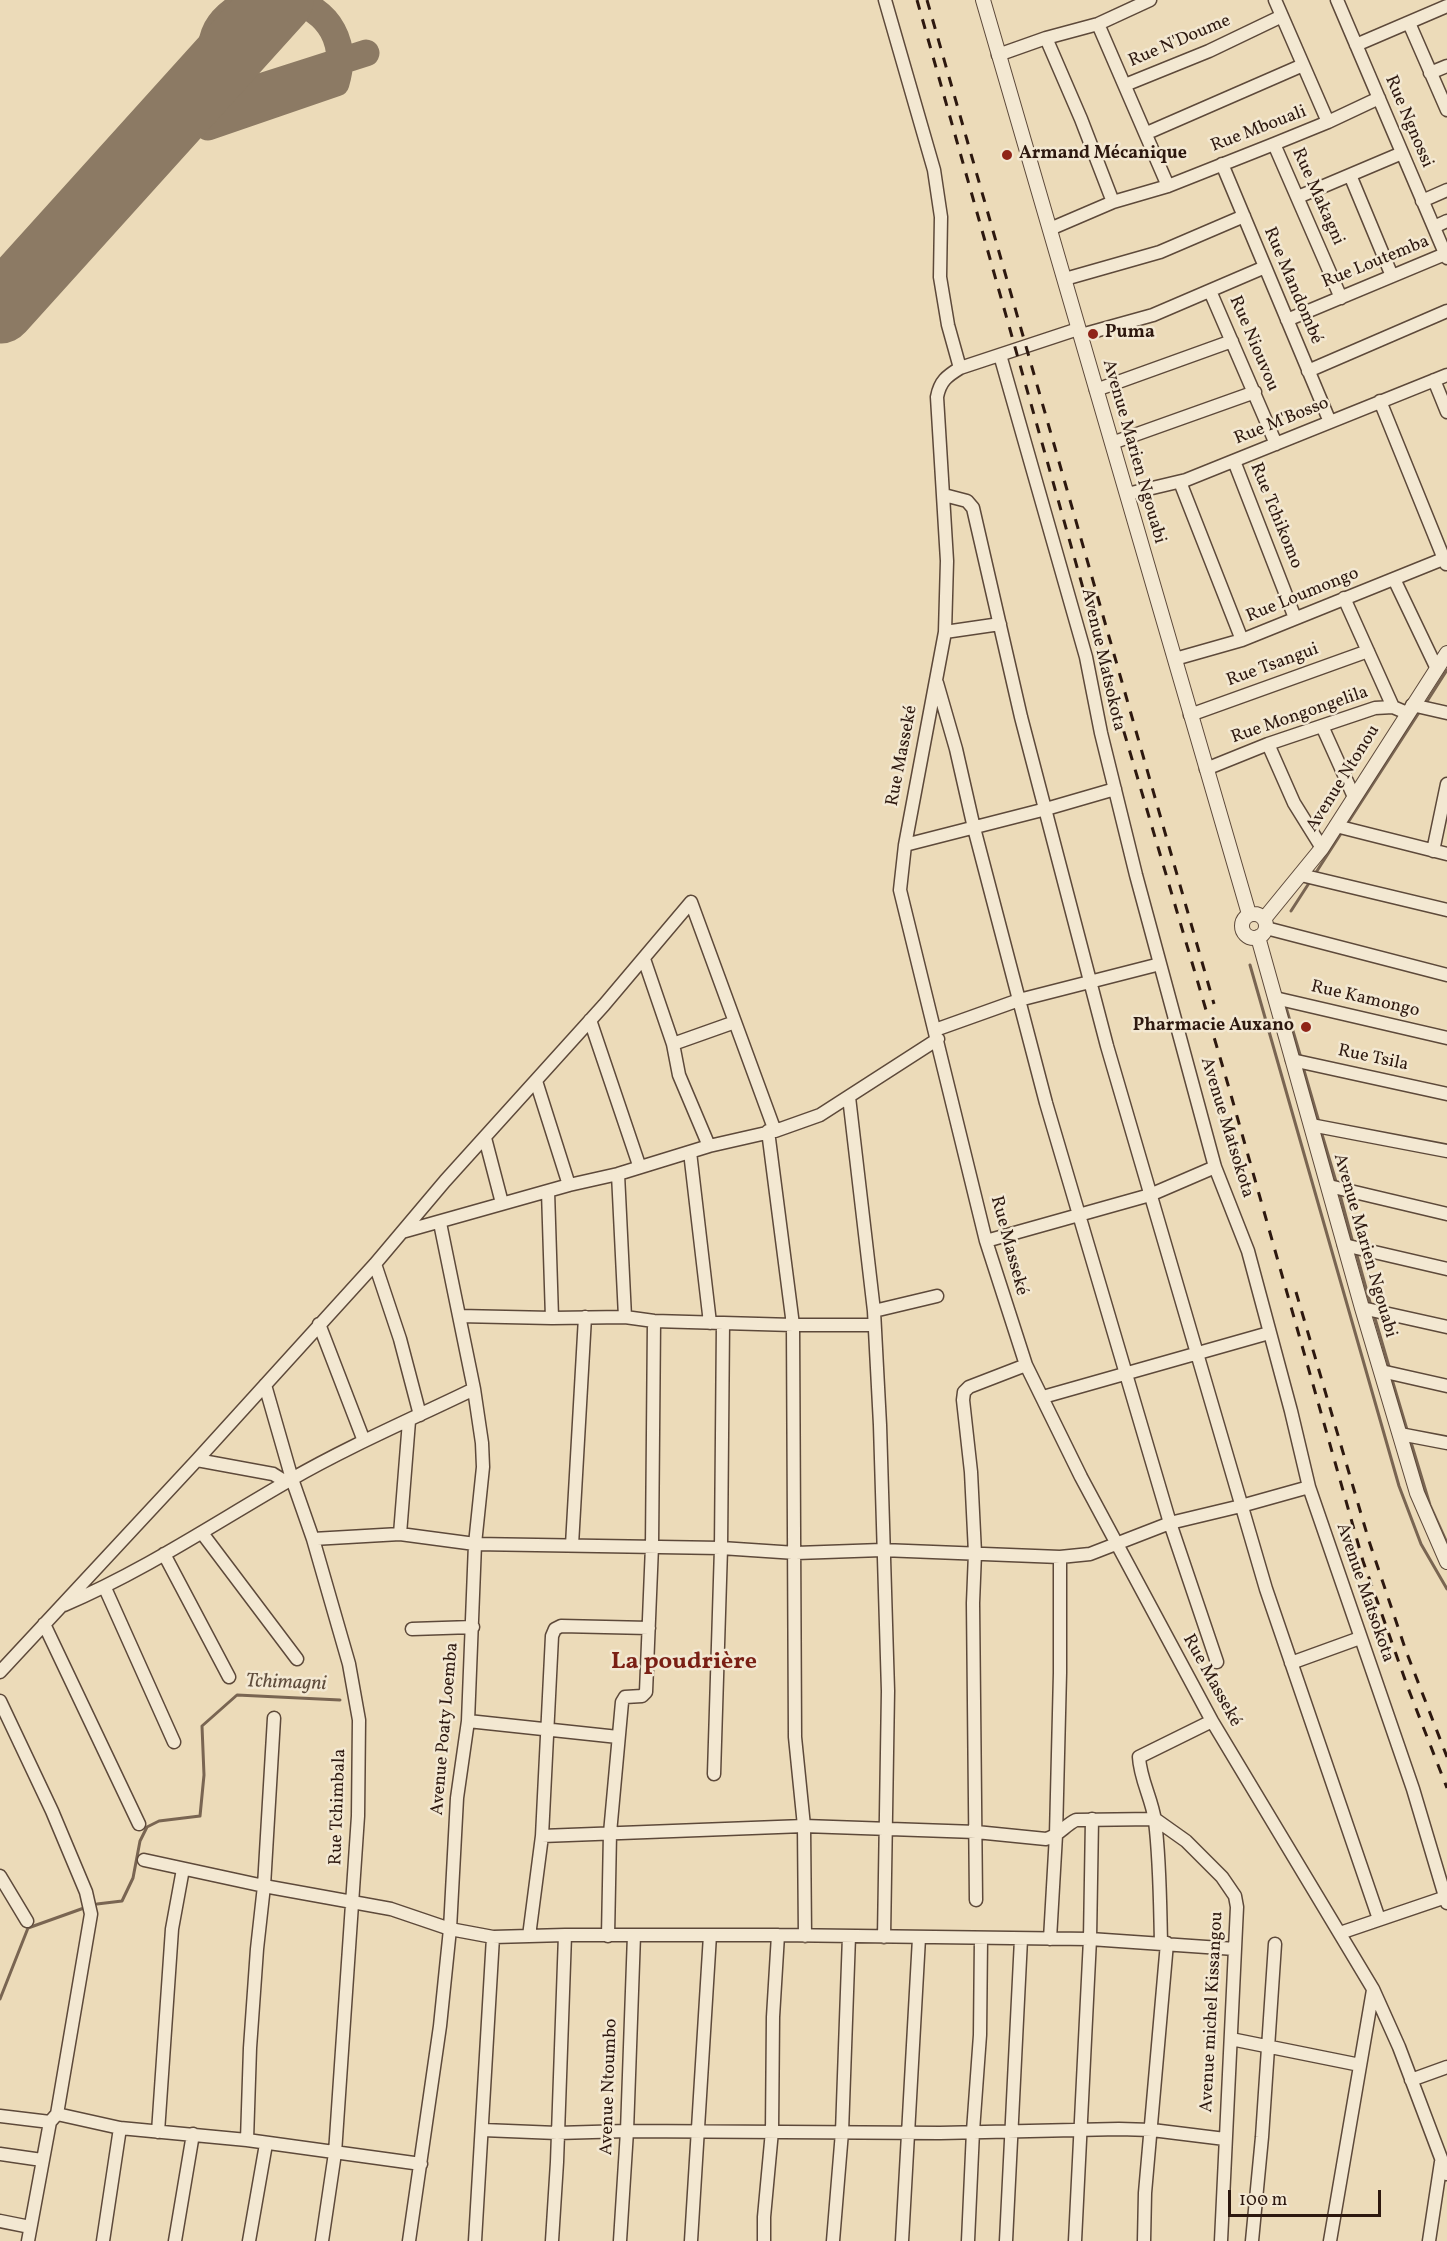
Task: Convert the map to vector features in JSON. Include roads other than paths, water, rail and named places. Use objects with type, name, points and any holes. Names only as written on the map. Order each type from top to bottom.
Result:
[{"type":"street","points":[[885,0],[934,170],[941,217],[940,278],[948,325],[960,368]]},
{"type":"street","name":"Avenue Marien Ngouabi","points":[[983,0],[1249,914]]},
{"type":"street","points":[[998,55],[1046,38],[1098,24],[1150,0]]},
{"type":"street","points":[[1275,0],[1328,122]]},
{"type":"street","name":"Rue Ngnossi","points":[[1337,0],[1446,256]]},
{"type":"street","points":[[1356,45],[1447,6]]},
{"type":"street","name":"Rue N'Doume","points":[[1125,85],[1209,51],[1282,16]]},
{"type":"street","points":[[1409,23],[1447,110]]},
{"type":"street","points":[[1098,24],[1168,186]]},
{"type":"street","points":[[1046,38],[1113,202]]},
{"type":"street","points":[[1147,133],[1303,65]]},
{"type":"street","points":[[1430,73],[1447,66]]},
{"type":"street","name":"Rue Mbouali","points":[[1050,229],[1113,202],[1168,186],[1274,144],[1379,98]]},
{"type":"street","name":"Rue Makagni","points":[[1274,144],[1341,297]]},
{"type":"street","points":[[1298,197],[1402,153]]},
{"type":"street","name":"Rue Mandombé","points":[[1222,164],[1330,422]]},
{"type":"street","points":[[1350,175],[1392,276]]},
{"type":"street","points":[[1422,201],[1447,190]]},
{"type":"street","points":[[1065,279],[1160,252],[1244,216]]},
{"type":"street","points":[[1434,227],[1447,221]]},
{"type":"street","name":"Rue Loutemba","points":[[1287,320],[1446,256]]},
{"type":"street","name":"Rue Masseké","points":[[1265,267],[1153,315],[1079,332],[960,368],[945,378],[939,386],[937,397],[947,561],[945,632],[905,844],[900,891],[986,1241],[1026,1365],[1081,1477],[1212,1721],[1373,1989],[1399,2047],[1447,2174]]},
{"type":"street","name":"Rue Niouvou","points":[[1210,291],[1276,444]]},
{"type":"street","points":[[1308,371],[1447,311]]},
{"type":"street","points":[[1096,390],[1232,341]]},
{"type":"street","name":"Avenue Matsokota","points":[[1000,355],[1086,657],[1115,789],[1215,1167],[1248,1251],[1292,1411],[1309,1487],[1413,1789],[1446,1900]]},
{"type":"street","name":"Rue M'Bosso","points":[[1127,494],[1180,482],[1447,375]]},
{"type":"street","points":[[1434,380],[1447,412]]},
{"type":"street","points":[[1112,443],[1255,392]]},
{"type":"street","points":[[1380,401],[1445,562]]},
{"type":"street","name":"Rue Tchikomo","points":[[1234,461],[1295,618]]},
{"type":"street","points":[[1180,482],[1242,640]]},
{"type":"street","points":[[944,495],[967,501],[974,508],[1024,728],[1090,982],[1150,1195],[1241,1506],[1291,1663],[1378,1919]]},
{"type":"street","name":"Rue Loumongo","points":[[1175,659],[1242,640],[1344,598],[1445,562]]},
{"type":"street","points":[[1394,579],[1437,669]]},
{"type":"street","points":[[1344,598],[1393,707]]},
{"type":"street","points":[[945,632],[1000,624]]},
{"type":"street","name":"Rue Tsangui","points":[[1190,715],[1368,651]]},
{"type":"street","name":"Avenue Ntonou","points":[[1262,928],[1322,848],[1447,653]]},
{"type":"street","points":[[936,679],[1046,1103],[1170,1523],[1217,1662]]},
{"type":"street","name":"Rue Mongongelila","points":[[1206,769],[1268,744],[1375,708],[1393,707],[1447,713]]},
{"type":"street","points":[[1322,726],[1354,796]]},
{"type":"street","points":[[1268,744],[1294,803],[1322,848]]},
{"type":"street","points":[[1433,851],[1447,784]]},
{"type":"street","points":[[905,844],[974,828],[1115,789]]},
{"type":"street","points":[[1336,826],[1447,854]]},
{"type":"street","points":[[1301,875],[1447,910]]},
{"type":"street","points":[[0,1672],[375,1264],[445,1181],[644,959],[691,902],[772,1131],[792,1326],[796,1553],[795,1737],[804,1826],[805,1936]]},
{"type":"street","points":[[1262,928],[1252,938],[1242,930],[1241,924],[1244,918],[1254,913],[1262,928],[1447,975]]},
{"type":"street","name":"Avenue Marien Ngouabi","points":[[1262,928],[1275,998],[1362,1308],[1423,1511],[1447,1561]]},
{"type":"street","points":[[644,959],[673,1044],[679,1075],[709,1146]]},
{"type":"street","points":[[402,1232],[569,1185],[618,1174],[639,1165],[772,1131],[820,1115],[937,1035],[1019,1000],[1160,964]]},
{"type":"street","name":"Rue Kamongo","points":[[1275,998],[1447,1038]]},
{"type":"street","points":[[590,1020],[639,1165]]},
{"type":"street","points":[[673,1044],[735,1022]]},
{"type":"street","name":"Rue Tsila","points":[[1292,1060],[1447,1094]]},
{"type":"street","points":[[536,1081],[569,1185]]},
{"type":"street","points":[[849,1097],[874,1311],[879,1425],[888,1691],[884,1937]]},
{"type":"street","points":[[1311,1125],[1447,1151]]},
{"type":"street","points":[[484,1138],[502,1203]]},
{"type":"street","points":[[690,1152],[710,1323]]},
{"type":"street","points":[[986,1241],[1150,1195],[1215,1167]]},
{"type":"street","points":[[618,1174],[625,1317]]},
{"type":"street","points":[[1329,1186],[1447,1214]]},
{"type":"street","points":[[548,1191],[552,1318]]},
{"type":"street","name":"Avenue Poaty Loemba","points":[[409,2241],[442,2015],[450,1929],[457,1798],[468,1721],[475,1544],[483,1454],[474,1389],[440,1223]]},
{"type":"street","points":[[1344,1245],[1447,1269]]},
{"type":"street","points":[[375,1264],[400,1339],[414,1418],[400,1534]]},
{"type":"street","points":[[874,1311],[937,1296]]},
{"type":"street","points":[[1362,1308],[1447,1327]]},
{"type":"street","points":[[459,1316],[625,1317],[654,1321],[792,1326],[874,1325]]},
{"type":"street","points":[[572,1545],[585,1317]]},
{"type":"street","points":[[608,1936],[610,1833],[618,1737],[624,1699],[642,1696],[646,1692],[652,1546],[654,1321]]},
{"type":"street","points":[[714,1774],[721,1548],[723,1323]]},
{"type":"street","points":[[319,1324],[364,1441]]},
{"type":"street","points":[[1043,1397],[1269,1333]]},
{"type":"street","points":[[976,1899],[973,1603],[975,1552],[971,1472],[963,1400],[964,1392],[969,1387],[1026,1365]]},
{"type":"street","points":[[1381,1371],[1447,1386]]},
{"type":"street","name":"Rue Tchimbala","points":[[265,1385],[289,1480],[314,1539],[350,1665],[359,1720],[358,1816],[353,1903],[335,2152],[322,2241]]},
{"type":"street","points":[[59,1608],[105,1588],[289,1480],[364,1441],[474,1389]]},
{"type":"street","points":[[1400,1434],[1447,1443]]},
{"type":"street","points":[[197,1460],[273,1474],[289,1480]]},
{"type":"street","points":[[314,1539],[400,1534],[475,1544],[652,1546],[796,1553],[882,1550],[975,1552],[1060,1557],[1090,1554],[1170,1523],[1309,1487]]},
{"type":"street","points":[[202,1533],[297,1659]]},
{"type":"street","points":[[164,1554],[229,1677]]},
{"type":"street","points":[[1050,1939],[1056,1835],[1060,1557]]},
{"type":"street","points":[[105,1588],[174,1742]]},
{"type":"street","points":[[44,1624],[139,1824]]},
{"type":"street","points":[[529,1936],[542,1836],[552,1636],[555,1629],[561,1626],[649,1628]]},
{"type":"street","points":[[412,1629],[472,1627]]},
{"type":"street","points":[[1291,1663],[1360,1638]]},
{"type":"street","points":[[0,1701],[52,1811],[86,1892],[91,1914],[54,2118],[42,2160],[28,2241]]},
{"type":"street","points":[[248,2140],[250,2048],[264,1886],[274,1718]]},
{"type":"street","points":[[468,1721],[618,1737]]},
{"type":"street","points":[[1144,2241],[1145,2193],[1152,2130],[1164,1943],[1155,1819],[1138,1757],[1212,1721]]},
{"type":"street","points":[[1075,2241],[1090,1939],[1092,1819]]},
{"type":"street","points":[[542,1836],[804,1826],[885,1827],[1046,1839],[1056,1835],[1076,1820],[1155,1819]]},
{"type":"street","name":"Avenue michel Kissangou","points":[[1155,1819],[1186,1841],[1230,1887],[1237,1907],[1221,2241]]},
{"type":"street","points":[[144,1860],[264,1886],[391,1909],[450,1929],[493,1937],[778,1935],[1090,1939],[1235,1949]]},
{"type":"street","points":[[158,2132],[172,1929],[183,1869]]},
{"type":"street","points":[[0,1876],[27,1921]]},
{"type":"street","points":[[1340,1934],[1378,1919],[1446,1900]]},
{"type":"street","points":[[552,2241],[565,1935]]},
{"type":"street","name":"Avenue Ntoumbo","points":[[620,2241],[627,2131],[634,1935]]},
{"type":"street","points":[[691,2241],[710,1935]]},
{"type":"street","points":[[764,2241],[772,2131],[773,2017],[778,1935]]},
{"type":"street","points":[[833,2241],[842,2132],[849,1936]]},
{"type":"street","points":[[475,2241],[493,1937]]},
{"type":"street","points":[[902,2241],[919,1938]]},
{"type":"street","points":[[968,2241],[980,2035],[981,1938]]},
{"type":"street","points":[[1006,2241],[1022,1939]]},
{"type":"street","points":[[1252,2241],[1275,1944]]},
{"type":"street","points":[[1330,2241],[1373,1989]]},
{"type":"street","points":[[1231,2039],[1360,2065]]},
{"type":"street","points":[[1411,2080],[1447,2067]]},
{"type":"street","points":[[0,2116],[54,2118],[120,2128],[248,2140],[421,2164]]},
{"type":"street","points":[[103,2241],[120,2128]]},
{"type":"street","points":[[483,2130],[557,2133],[698,2130],[842,2132],[1152,2130],[1225,2139]]},
{"type":"street","points":[[175,2241],[193,2134]]},
{"type":"street","points":[[249,2241],[266,2144]]},
{"type":"street","points":[[0,2154],[42,2160]]},
{"type":"street","points":[[1429,2241],[1442,2158]]},
{"type":"street","points":[[0,2222],[30,2227]]},
{"type":"waterway","points":[[1426,703],[1447,670]]},
{"type":"waterway","points":[[1347,824],[1420,711]]},
{"type":"waterway","points":[[1315,874],[1342,832]]},
{"type":"waterway","points":[[1291,911],[1311,880]]},
{"type":"waterway","points":[[1250,965],[1399,1486],[1421,1544],[1447,1589]]},
{"type":"waterway","points":[[1285,1004],[1301,1058]]},
{"type":"waterway","points":[[1303,1067],[1319,1122]]},
{"type":"waterway","points":[[1321,1131],[1337,1185]]},
{"type":"waterway","points":[[1339,1191],[1353,1243]]},
{"type":"waterway","points":[[1356,1252],[1371,1306]]},
{"type":"waterway","points":[[1374,1315],[1390,1370]]},
{"type":"waterway","points":[[1391,1376],[1408,1433]]},
{"type":"waterway","points":[[1410,1439],[1430,1505],[1447,1543]]},
{"type":"waterway","name":"Tchimagni","points":[[97,1904],[122,1901],[133,1878],[140,1841],[147,1827],[159,1821],[200,1816],[204,1775],[202,1726],[237,1695],[340,1700]]},
{"type":"waterway","name":"Tchimagni","points":[[0,1999],[28,1928],[84,1908]]},
{"type":"railway","points":[[917,0],[1114,698],[1229,1088],[1363,1561],[1408,1688],[1447,1788]]},
{"type":"railway","points":[[927,0],[1214,1004]]},
{"type":"railway","points":[[1296,1292],[1369,1541],[1406,1651],[1447,1757]]},
{"type":"place","name":"Armand Mécanique","points":[[1007,155]]},
{"type":"place","name":"Puma","points":[[1093,334]]},
{"type":"place","name":"Pharmacie Auxano","points":[[1306,1027]]},
{"type":"district","name":"La poudrière","points":[[684,1664]]}]
